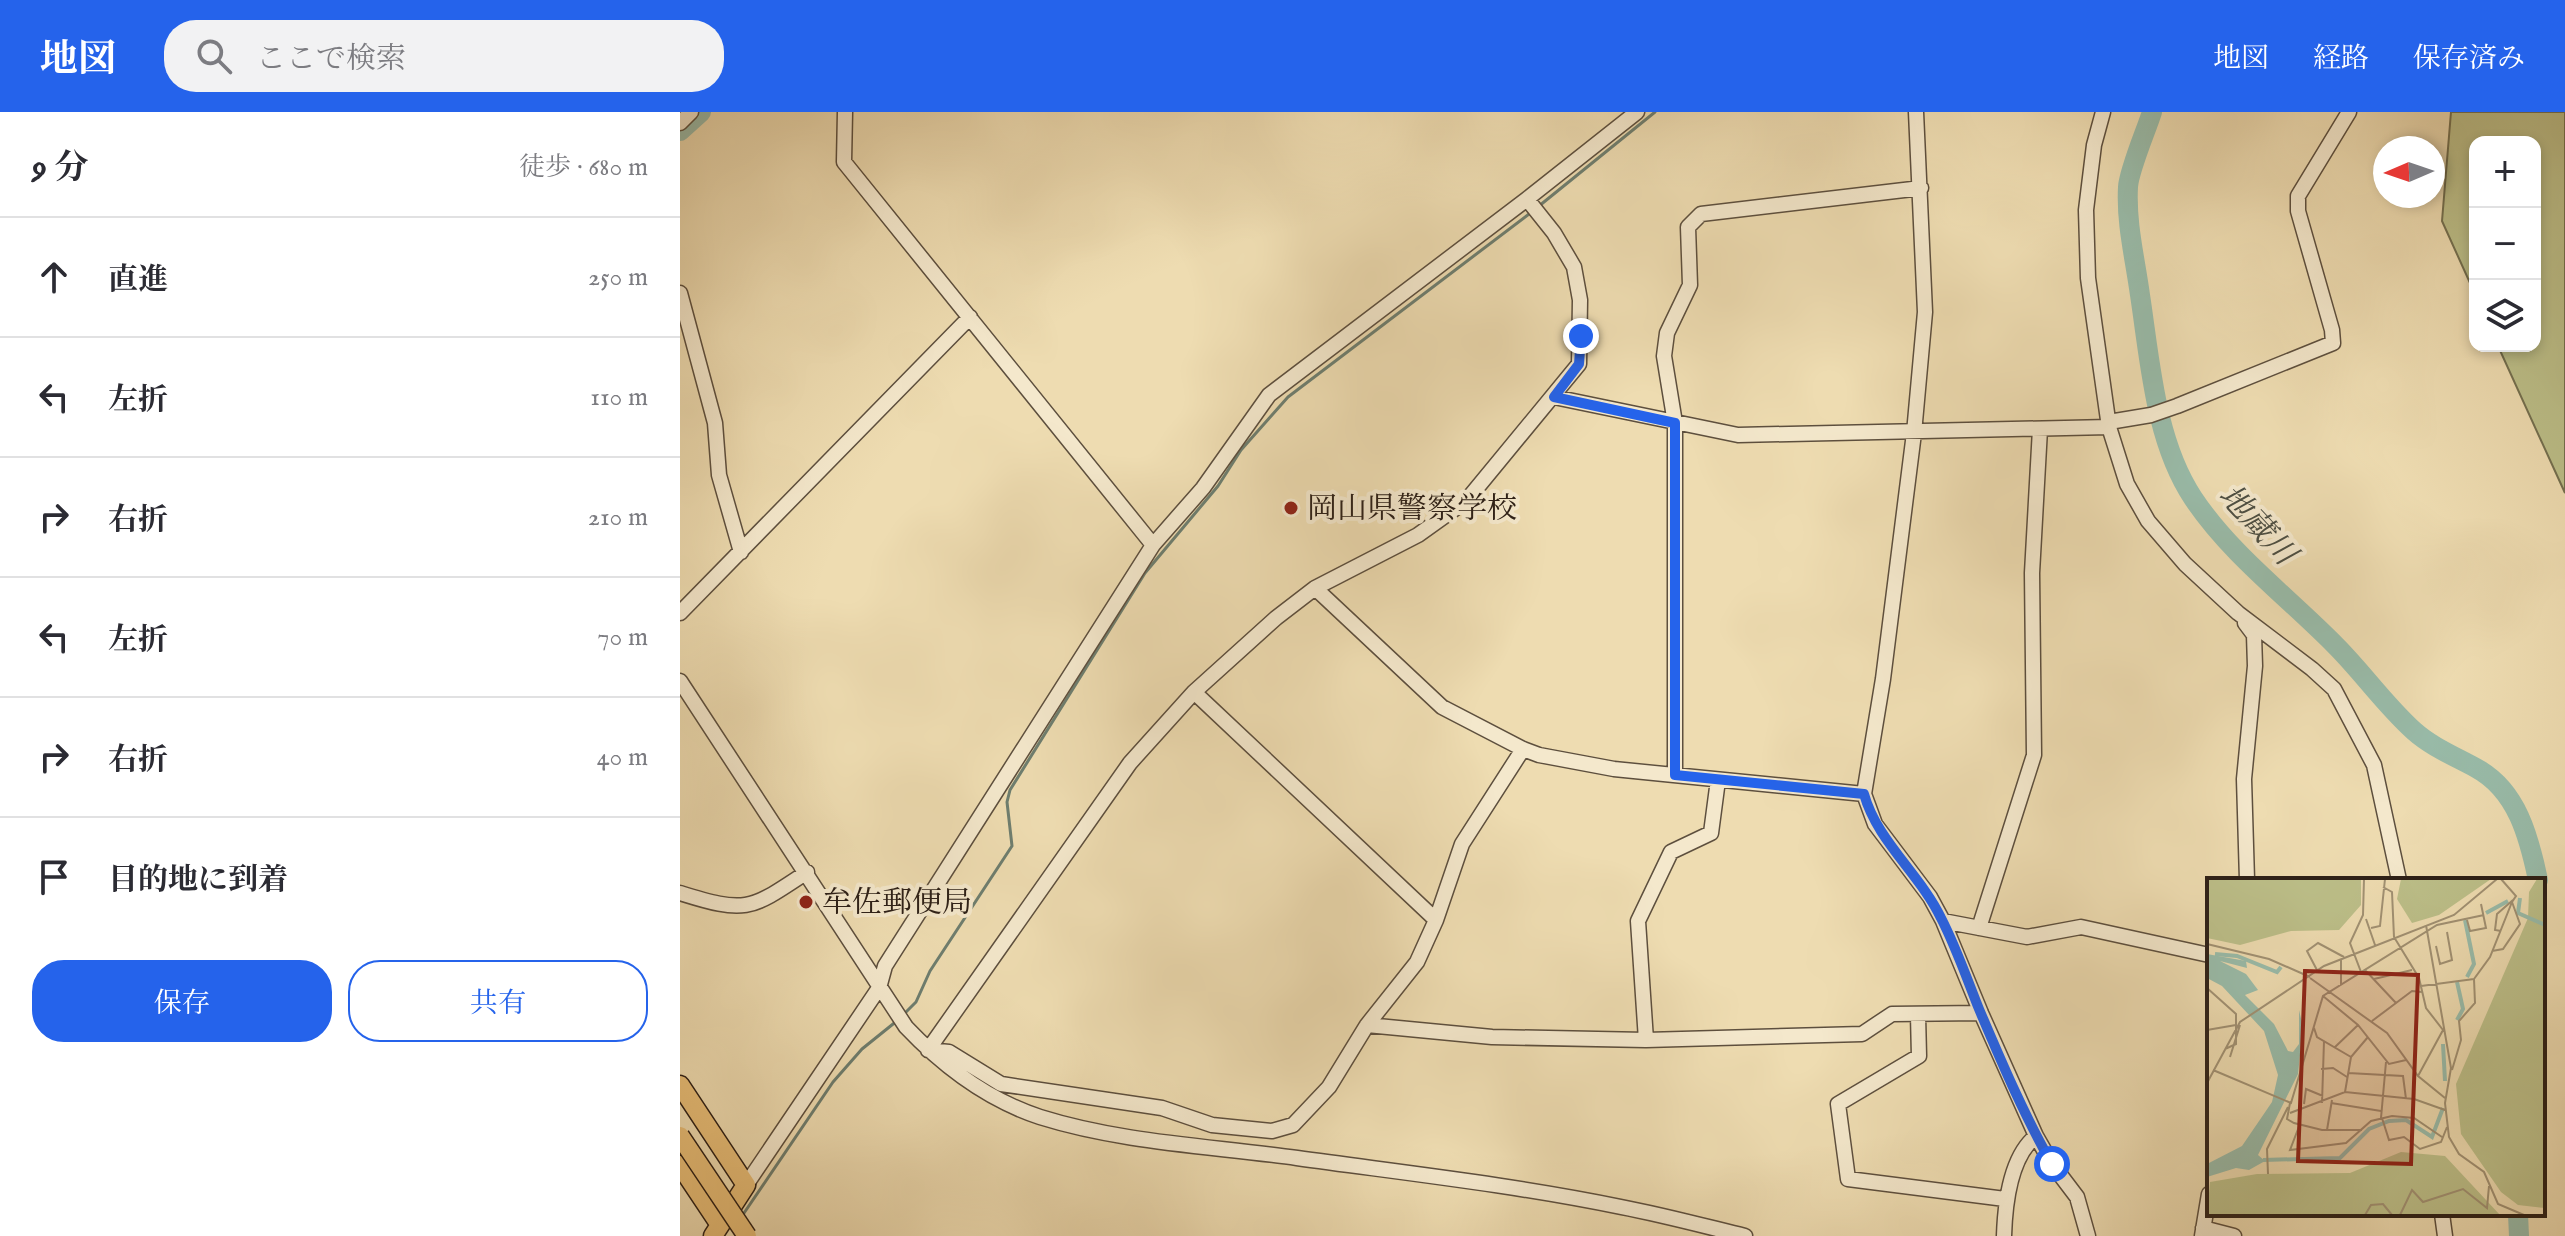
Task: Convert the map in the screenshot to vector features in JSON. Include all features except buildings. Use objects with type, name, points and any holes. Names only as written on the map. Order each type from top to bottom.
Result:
[{"type":"main road","points":[[680,1165],[716,1231],[746,1185],[683,1097]]},
{"type":"main road","points":[[680,1136],[747,1236]]},
{"type":"street","points":[[680,123],[691,112]]},
{"type":"street","points":[[845,112],[844,162],[1153,545]]},
{"type":"street","points":[[746,1185],[883,994],[885,966],[1153,545],[1203,488],[1269,395],[1637,112]]},
{"type":"street","points":[[1916,112],[1925,312],[1914,433],[1883,679],[1864,794],[1875,824],[1930,897],[1943,921],[2036,1136],[2077,1197],[2088,1236]]},
{"type":"street","points":[[2103,112],[2094,145],[2086,210],[2090,292],[2109,425],[2127,484],[2148,521],[2185,564],[2238,613],[2334,689],[2374,765],[2399,878]]},
{"type":"street","points":[[1554,397],[1738,435],[1914,433],[2109,425],[2177,406],[2333,343],[2298,211],[2298,196],[2349,112]]},
{"type":"street","points":[[1675,775],[1675,423],[1664,356],[1667,333],[1690,285],[1688,227],[1701,214],[1921,188]]},
{"type":"street","points":[[928,1050],[1130,763],[1194,692],[1276,618],[1315,588],[1418,535],[1467,500],[1579,364],[1580,300],[1574,267],[1554,233],[1527,199]]},
{"type":"street","points":[[680,293],[715,423],[719,475],[741,552]]},
{"type":"street","points":[[680,613],[970,317]]},
{"type":"street","points":[[1979,928],[2034,755],[2032,573],[2040,429]]},
{"type":"street","points":[[1315,588],[1442,707],[1523,749],[1539,755],[1614,769],[1864,794]]},
{"type":"street","points":[[2238,613],[2254,635],[2255,666],[2244,779],[2247,878]]},
{"type":"street","points":[[680,681],[906,1027],[943,1065],[995,1097],[1038,1116],[1108,1135],[1571,1197],[1745,1236]]},
{"type":"street","points":[[1194,692],[1436,920]]},
{"type":"street","points":[[928,1050],[949,1052],[1001,1084],[1162,1108],[1212,1125],[1272,1131],[1293,1125],[1329,1087],[1367,1025],[1417,962],[1436,920],[1462,844],[1523,749]]},
{"type":"street","points":[[1646,1040],[1638,921],[1671,852],[1711,833],[1718,780]]},
{"type":"street","points":[[680,893],[727,906],[750,906],[763,902],[807,872]]},
{"type":"street","points":[[1943,921],[2027,937],[2081,927],[2207,955]]},
{"type":"street","points":[[1367,1025],[1492,1037],[1646,1040],[1862,1034],[1892,1014],[1981,1013]]},
{"type":"street","points":[[1918,1015],[1919,1056],[1838,1104],[1848,1179],[2005,1199]]},
{"type":"street","points":[[2004,1236],[2005,1199],[2025,1145],[2036,1136]]},
{"type":"street","points":[[2207,1207],[2203,1232],[2234,1236]]},
{"type":"street","points":[[2442,1216],[2445,1236]]},
{"type":"green space","points":[[2451,112],[2565,112],[2565,493],[2501,352],[2541,352],[2541,136],[2469,136],[2469,281],[2442,221]]},
{"type":"waterway","name":"地蔵川","points":[[680,131],[701,112]]},
{"type":"waterway","points":[[1539,206],[1655,112]]},
{"type":"waterway","name":"地蔵川","points":[[2152,112],[2129,180],[2128,214],[2156,400],[2180,476],[2208,519],[2225,538],[2336,646],[2403,721],[2428,742],[2476,768],[2502,789],[2525,831],[2538,878]]},
{"type":"waterway","points":[[903,1015],[916,1002],[930,971],[1012,846],[1007,802],[1010,790],[1145,573],[1218,486],[1241,450],[1288,397],[1533,211]]},
{"type":"waterway","points":[[742,1216],[833,1082],[862,1049],[898,1020]]},
{"type":"waterway","name":"地蔵川","points":[[2518,1216],[2519,1236]]},
{"type":"place","name":"岡山県警察学校","points":[[1291,508]]},
{"type":"place","name":"牟佐郵便局","points":[[806,902]]},
{"type":"route","points":[[1581,336],[1579,364],[1554,397],[1675,423],[1675,775],[1864,794],[1875,824],[1930,897],[1943,921],[2036,1136],[2052,1164]]}]
